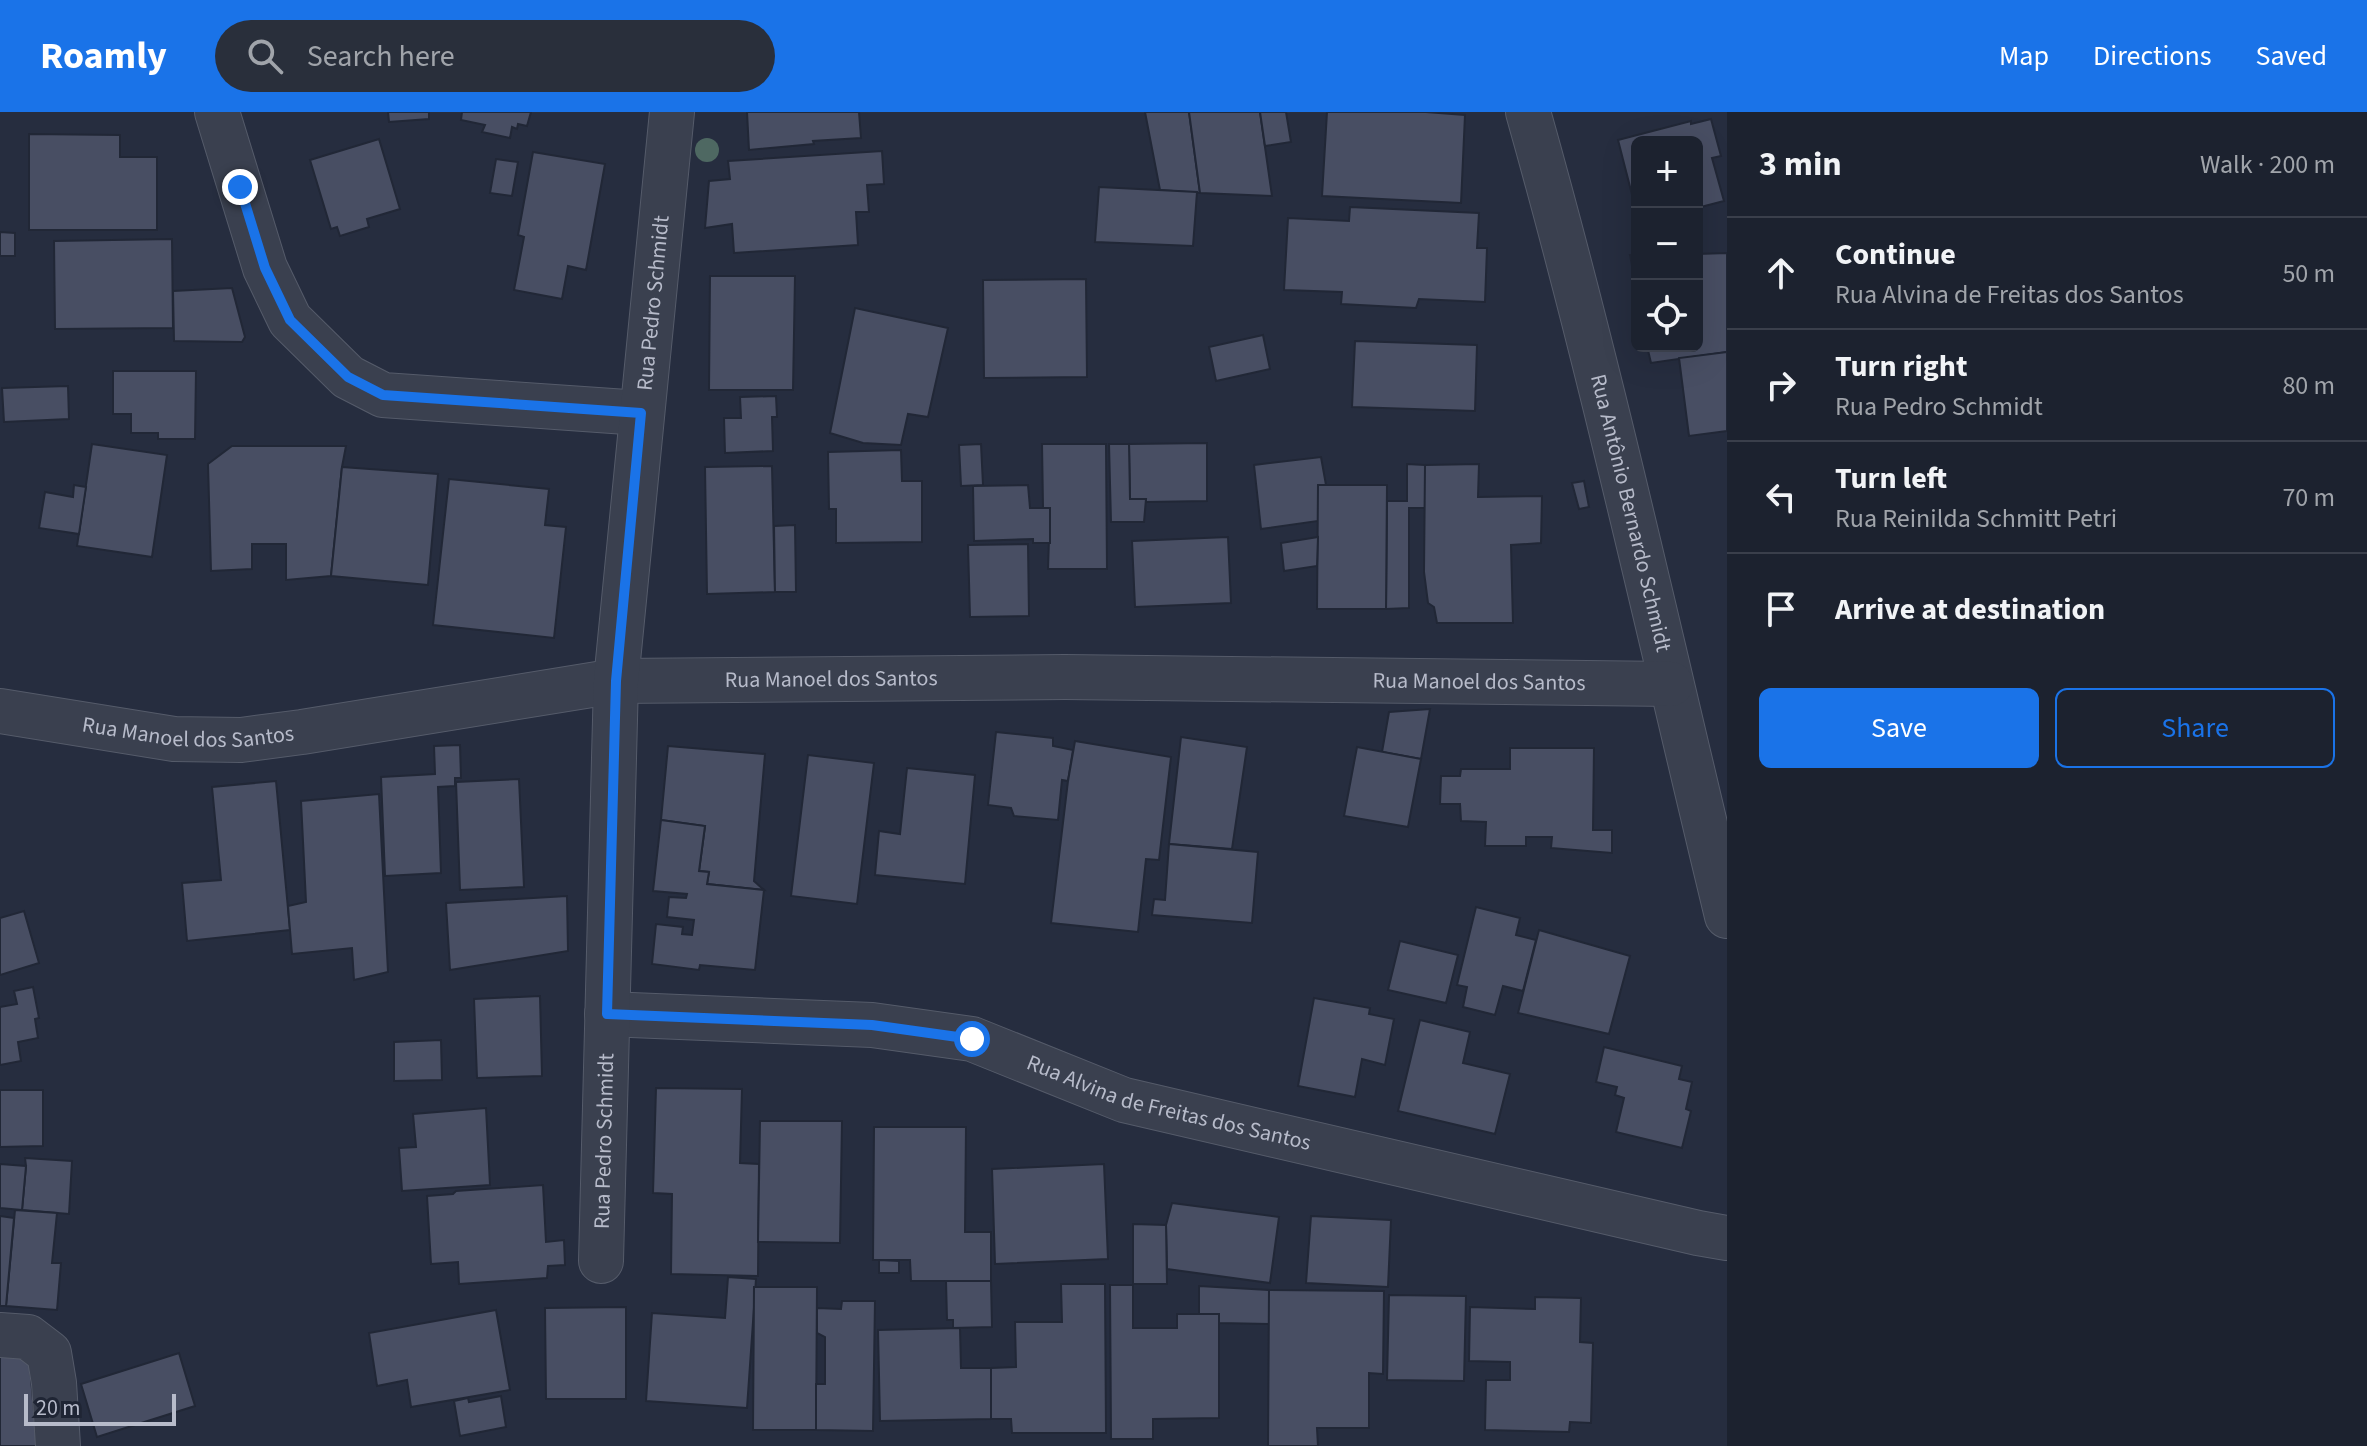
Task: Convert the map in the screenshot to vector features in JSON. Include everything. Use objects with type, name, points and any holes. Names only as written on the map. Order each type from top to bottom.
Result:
[{"type":"street","points":[[217,112],[265,268],[290,320],[348,377],[383,395],[641,413]]},
{"type":"street","name":"Rua Pedro Schmidt","points":[[601,1261],[616,681],[672,112]]},
{"type":"street","name":"Rua Antônio Bernardo Schmidt","points":[[1528,112],[1594,362],[1727,916]]},
{"type":"street","name":"Rua Manoel dos Santos","points":[[0,711],[174,739],[241,740],[616,681],[1065,677],[1671,684]]},
{"type":"street","name":"Rua Alvina de Freitas dos Santos","points":[[607,1014],[872,1025],[972,1039],[1124,1100],[1727,1238]]},
{"type":"street","points":[[0,1335],[28,1337],[49,1353],[58,1446]]},
{"type":"building","points":[[388,112],[429,112],[429,119],[389,122]]},
{"type":"building","points":[[462,112],[531,112],[527,126],[518,124],[517,129],[512,127],[510,138],[482,132],[485,125],[461,120]]},
{"type":"building","points":[[747,112],[859,112],[861,138],[749,150]]},
{"type":"building","points":[[1145,112],[1189,112],[1200,193],[1160,190]]},
{"type":"building","points":[[1189,112],[1260,112],[1272,196],[1200,193]]},
{"type":"building","points":[[1260,112],[1286,112],[1291,142],[1265,146]]},
{"type":"building","points":[[1327,112],[1465,115],[1461,203],[1322,196]]},
{"type":"building","points":[[1711,119],[1721,156],[1712,158],[1724,201],[1703,206],[1703,136],[1633,136],[1691,121],[1691,124]]},
{"type":"building","points":[[29,134],[120,135],[120,157],[157,157],[157,230],[29,230]]},
{"type":"building","points":[[1631,137],[1631,191],[1618,140]]},
{"type":"building","points":[[379,139],[400,209],[367,219],[369,227],[340,236],[337,227],[331,229],[310,160]]},
{"type":"building","points":[[882,151],[884,184],[867,185],[869,212],[856,212],[858,245],[734,253],[732,224],[705,228],[709,181],[730,179],[728,161]]},
{"type":"building","points":[[533,152],[605,164],[586,270],[568,266],[562,299],[514,290],[524,237],[518,235]]},
{"type":"building","points":[[496,159],[518,162],[512,196],[490,193]]},
{"type":"building","points":[[1099,187],[1197,192],[1193,246],[1095,242]]},
{"type":"building","points":[[1350,207],[1479,213],[1477,248],[1487,248],[1485,302],[1419,299],[1416,308],[1341,304],[1342,292],[1284,290],[1288,218],[1349,221]]},
{"type":"building","points":[[0,232],[15,233],[15,256],[0,256]]},
{"type":"building","points":[[172,239],[173,328],[55,329],[54,241]]},
{"type":"building","points":[[1727,253],[1727,352],[1651,363],[1648,352],[1703,352],[1703,254]]},
{"type":"building","points":[[710,276],[795,276],[793,390],[709,390]]},
{"type":"building","points":[[1086,279],[1087,377],[984,378],[983,280]]},
{"type":"building","points":[[232,288],[245,337],[242,342],[174,341],[173,291]]},
{"type":"building","points":[[855,308],[948,328],[928,417],[908,414],[901,445],[863,443],[830,433]]},
{"type":"building","points":[[1263,335],[1270,369],[1216,381],[1209,347]]},
{"type":"building","points":[[1355,341],[1477,345],[1475,411],[1352,407]]},
{"type":"building","points":[[1727,352],[1727,431],[1689,436],[1679,358]]},
{"type":"building","points":[[113,371],[196,371],[195,439],[158,439],[158,433],[131,433],[131,414],[113,414]]},
{"type":"building","points":[[68,386],[69,419],[4,422],[2,388]]},
{"type":"building","points":[[776,396],[777,417],[772,417],[773,451],[725,453],[724,418],[741,418],[740,397]]},
{"type":"building","points":[[1207,443],[1207,501],[1146,502],[1146,499],[1130,499],[1129,444]]},
{"type":"building","points":[[92,444],[167,455],[152,557],[77,546]]},
{"type":"building","points":[[981,444],[983,485],[961,486],[959,445]]},
{"type":"building","points":[[1042,444],[1106,444],[1107,569],[1048,569],[1050,508],[1043,508]]},
{"type":"building","points":[[1109,444],[1129,444],[1130,499],[1146,499],[1144,522],[1111,522]]},
{"type":"building","points":[[232,446],[346,446],[331,576],[286,580],[286,544],[252,544],[252,569],[211,571],[208,464]]},
{"type":"building","points":[[901,450],[902,481],[922,481],[922,542],[836,543],[836,509],[829,509],[828,452]]},
{"type":"building","points":[[1321,457],[1326,485],[1318,485],[1318,521],[1261,529],[1254,465]]},
{"type":"building","points":[[1407,464],[1425,465],[1425,508],[1409,508],[1409,608],[1386,609],[1387,501],[1407,501]]},
{"type":"building","points":[[1479,464],[1478,497],[1542,496],[1541,543],[1511,545],[1513,623],[1437,623],[1434,607],[1428,603],[1424,572],[1425,465]]},
{"type":"building","points":[[772,466],[775,592],[707,594],[705,467]]},
{"type":"building","points":[[342,467],[438,474],[428,585],[331,576]]},
{"type":"building","points":[[449,479],[549,489],[545,525],[566,527],[554,638],[433,625]]},
{"type":"building","points":[[1584,481],[1589,507],[1579,509],[1572,483]]},
{"type":"building","points":[[74,485],[86,487],[79,534],[39,528],[45,492],[73,497]]},
{"type":"building","points":[[1028,485],[1030,508],[1050,508],[1050,543],[1033,543],[1033,539],[974,541],[973,486]]},
{"type":"building","points":[[1318,485],[1387,485],[1386,609],[1317,609]]},
{"type":"building","points":[[795,525],[796,592],[775,592],[774,526]]},
{"type":"building","points":[[1228,537],[1231,603],[1135,607],[1132,541]]},
{"type":"building","points":[[1318,537],[1317,566],[1284,571],[1281,543]]},
{"type":"building","points":[[1028,544],[1029,616],[970,617],[968,545]]},
{"type":"building","points":[[1430,709],[1421,759],[1382,752],[1389,712]]},
{"type":"building","points":[[996,732],[1053,738],[1053,746],[1073,750],[1068,781],[1062,780],[1058,820],[1014,816],[1011,808],[988,805]]},
{"type":"building","points":[[1181,737],[1247,747],[1232,849],[1169,844]]},
{"type":"building","points":[[1075,741],[1171,757],[1159,860],[1146,859],[1138,932],[1051,923]]},
{"type":"building","points":[[460,745],[461,778],[455,778],[455,786],[438,787],[441,873],[385,876],[381,777],[435,774],[434,746]]},
{"type":"building","points":[[668,746],[765,754],[754,881],[764,890],[707,884],[709,872],[699,871],[705,826],[661,820]]},
{"type":"building","points":[[1357,747],[1421,759],[1408,827],[1344,816]]},
{"type":"building","points":[[1510,748],[1594,748],[1593,830],[1612,830],[1612,853],[1551,848],[1552,837],[1526,837],[1526,846],[1485,846],[1486,822],[1461,821],[1460,804],[1440,804],[1441,776],[1460,776],[1461,769],[1510,769]]},
{"type":"building","points":[[808,755],[874,763],[857,904],[791,896]]},
{"type":"building","points":[[907,768],[975,775],[965,884],[875,875],[879,831],[900,834]]},
{"type":"building","points":[[519,779],[524,887],[460,890],[456,782]]},
{"type":"building","points":[[276,781],[290,930],[187,941],[182,883],[221,880],[212,787]]},
{"type":"building","points":[[379,794],[388,972],[354,980],[352,948],[292,954],[288,906],[306,902],[301,801]]},
{"type":"building","points":[[661,820],[705,826],[699,871],[709,872],[707,884],[764,890],[755,970],[700,965],[699,970],[652,964],[656,924],[683,927],[682,934],[692,935],[694,920],[667,917],[669,897],[686,898],[687,894],[653,891]]},
{"type":"building","points":[[1169,844],[1258,852],[1252,923],[1152,915],[1154,899],[1165,900]]},
{"type":"building","points":[[567,896],[568,951],[450,970],[446,903]]},
{"type":"building","points":[[1476,907],[1520,918],[1516,935],[1536,940],[1523,991],[1503,986],[1495,1015],[1463,1007],[1467,987],[1457,985]]},
{"type":"building","points":[[24,911],[39,963],[0,975],[0,918]]},
{"type":"building","points":[[1539,930],[1630,956],[1609,1034],[1518,1013]]},
{"type":"building","points":[[1400,941],[1458,955],[1446,1003],[1388,990]]},
{"type":"building","points":[[33,987],[39,1018],[35,1019],[38,1038],[18,1042],[21,1061],[0,1065],[0,1007],[17,1004],[14,991]]},
{"type":"building","points":[[540,996],[542,1076],[477,1078],[474,999]]},
{"type":"building","points":[[1314,998],[1370,1008],[1369,1014],[1394,1019],[1385,1065],[1362,1059],[1355,1097],[1298,1086]]},
{"type":"building","points":[[1420,1020],[1470,1032],[1463,1063],[1510,1074],[1495,1134],[1398,1111]]},
{"type":"building","points":[[441,1040],[442,1080],[394,1081],[394,1042]]},
{"type":"building","points":[[1604,1047],[1682,1066],[1679,1079],[1692,1082],[1686,1109],[1691,1111],[1682,1148],[1616,1132],[1624,1098],[1615,1095],[1617,1087],[1596,1082]]},
{"type":"building","points":[[656,1088],[742,1089],[740,1163],[759,1164],[758,1276],[671,1274],[672,1194],[653,1193]]},
{"type":"building","points":[[0,1090],[43,1090],[43,1146],[0,1147]]},
{"type":"building","points":[[486,1108],[490,1185],[402,1191],[399,1148],[416,1147],[413,1114]]},
{"type":"building","points":[[760,1121],[842,1121],[840,1243],[758,1242]]},
{"type":"building","points":[[874,1127],[966,1127],[965,1232],[991,1232],[991,1281],[911,1281],[910,1260],[873,1260]]},
{"type":"building","points":[[25,1158],[72,1161],[69,1214],[22,1210]]},
{"type":"building","points":[[0,1164],[26,1166],[22,1210],[0,1208]]},
{"type":"building","points":[[1104,1164],[1108,1259],[995,1264],[992,1169]]},
{"type":"building","points":[[543,1185],[546,1242],[564,1240],[565,1265],[548,1266],[547,1278],[459,1284],[458,1262],[431,1264],[427,1196]]},
{"type":"building","points":[[1172,1203],[1279,1217],[1270,1283],[1167,1269],[1166,1225]]},
{"type":"building","points":[[15,1210],[57,1213],[52,1263],[61,1263],[57,1310],[6,1306]]},
{"type":"building","points":[[0,1216],[14,1218],[6,1306],[0,1306]]},
{"type":"building","points":[[1311,1216],[1391,1220],[1388,1287],[1306,1283]]},
{"type":"building","points":[[1133,1224],[1166,1225],[1167,1284],[1133,1284]]},
{"type":"building","points":[[879,1260],[899,1261],[899,1273],[879,1273]]},
{"type":"building","points":[[728,1277],[756,1279],[747,1408],[646,1401],[652,1313],[725,1318]]},
{"type":"building","points":[[946,1281],[991,1281],[992,1327],[953,1328],[953,1320],[947,1320]]},
{"type":"building","points":[[1061,1284],[1105,1284],[1106,1433],[1012,1433],[1011,1419],[991,1419],[991,1368],[1016,1367],[1015,1322],[1062,1322]]},
{"type":"building","points":[[1110,1285],[1133,1285],[1133,1328],[1177,1328],[1177,1314],[1219,1314],[1219,1418],[1153,1419],[1153,1439],[1111,1439]]},
{"type":"building","points":[[1199,1286],[1269,1290],[1269,1324],[1219,1323],[1219,1314],[1199,1314]]},
{"type":"building","points":[[754,1287],[817,1287],[816,1430],[753,1430]]},
{"type":"building","points":[[1269,1290],[1384,1291],[1383,1374],[1369,1373],[1369,1428],[1317,1428],[1318,1446],[1268,1446]]},
{"type":"building","points":[[1389,1295],[1466,1296],[1464,1381],[1387,1380]]},
{"type":"building","points":[[1535,1297],[1581,1298],[1580,1342],[1593,1343],[1591,1423],[1570,1422],[1569,1432],[1485,1430],[1486,1380],[1510,1380],[1510,1362],[1469,1361],[1470,1307],[1535,1309]]},
{"type":"building","points":[[842,1301],[875,1301],[873,1431],[816,1430],[816,1384],[825,1384],[825,1337],[817,1333],[817,1308],[841,1309]]},
{"type":"building","points":[[626,1307],[626,1399],[546,1399],[545,1308]]},
{"type":"building","points":[[496,1310],[510,1390],[411,1407],[407,1380],[377,1386],[369,1333]]},
{"type":"building","points":[[960,1328],[961,1368],[991,1368],[991,1419],[880,1421],[878,1330]]},
{"type":"building","points":[[0,1352],[29,1355],[37,1446],[0,1446]]},
{"type":"building","points":[[179,1353],[195,1406],[97,1437],[81,1384]]},
{"type":"building","points":[[501,1396],[506,1427],[460,1436],[454,1401],[468,1398],[469,1402]]},
{"type":"route","points":[[240,187],[265,268],[290,320],[348,377],[383,395],[641,413],[616,681],[607,1014],[872,1025],[972,1039]]}]
